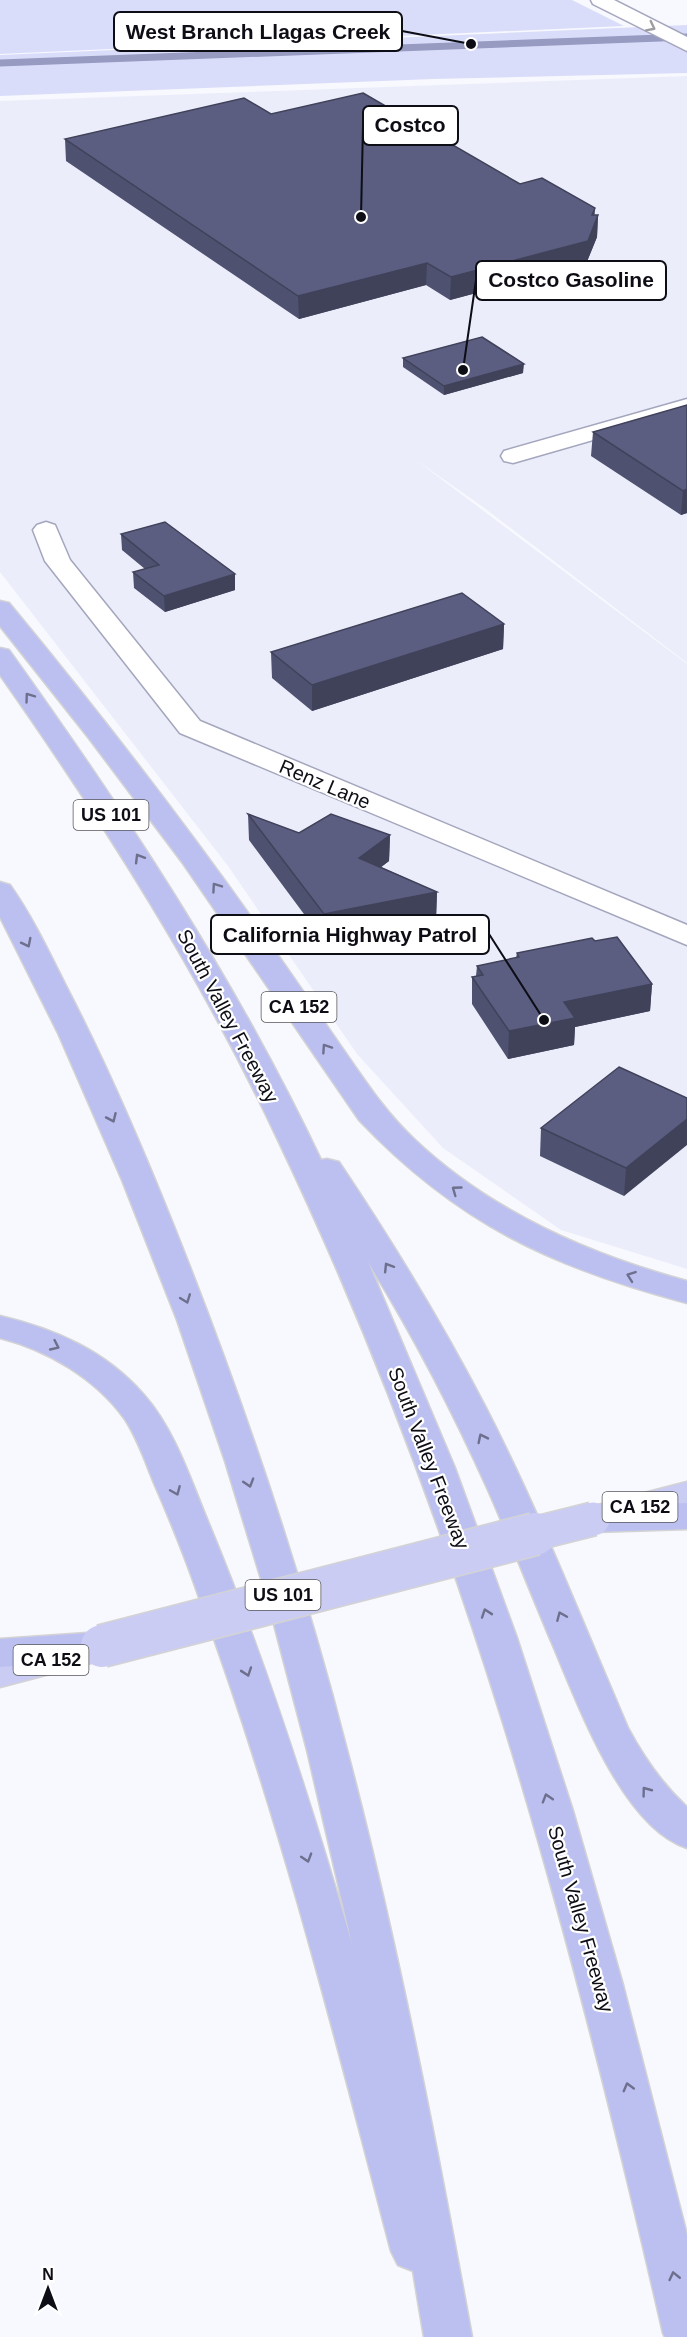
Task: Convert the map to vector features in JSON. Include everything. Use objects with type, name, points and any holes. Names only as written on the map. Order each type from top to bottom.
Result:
[{"type":"highway","name":"CA 152","points":[[0,609],[149,796],[221,894],[370,1113],[399,1146],[459,1193],[512,1226],[560,1250],[649,1282],[687,1292]]},
{"type":"highway","name":"South Valley Freeway","points":[[0,656],[122,832],[211,981],[296,1143],[338,1233],[412,1411],[460,1537],[546,1795],[631,2097],[687,2333]]},
{"type":"highway","name":"US 101","points":[[0,891],[82,1052],[119,1134],[193,1316],[233,1431],[297,1641],[335,1781],[401,2082],[448,2337]]},
{"type":"highway","points":[[211,981],[404,1292],[457,1387],[507,1491],[609,1728],[629,1768],[656,1803],[687,1832]]},
{"type":"highway","points":[[0,1327],[56,1346],[98,1370],[129,1399],[149,1430],[171,1478],[236,1641],[312,1875],[437,2337]]},
{"type":"highway","name":"CA 152","points":[[0,1673],[687,1495]]},
{"type":"highway","points":[[593,1519],[687,1516]]},
{"type":"highway","points":[[0,1653],[102,1646]]},
{"type":"street","points":[[607,4],[687,45]]},
{"type":"street","points":[[643,4],[687,26]]},
{"type":"street","points":[[513,456],[687,406]]},
{"type":"street","name":"Renz Lane","points":[[46,530],[58,561],[190,727],[687,936]]},
{"type":"shaded area","points":[[0,0],[572,0],[624,26],[0,54]]},
{"type":"shaded area","points":[[687,25],[687,73],[433,79],[0,96],[0,55]]},
{"type":"shaded area","points":[[687,76],[687,663],[483,507],[416,460],[687,664],[687,1269],[561,1230],[443,1148],[357,1054],[228,866],[0,572],[0,101]]},
{"type":"building","points":[[363,93],[520,184],[542,178],[595,208],[592,215],[598,215],[588,241],[451,277],[427,263],[298,296],[65,139],[244,98],[271,114]]},
{"type":"building","points":[[482,337],[524,364],[444,386],[403,358]]},
{"type":"building","points":[[687,405],[687,489],[683,491],[593,432]]},
{"type":"building","points":[[165,522],[235,574],[164,596],[133,572],[159,565],[121,534]]},
{"type":"building","points":[[462,593],[504,624],[312,685],[271,652]]},
{"type":"building","points":[[248,814],[299,833],[331,814],[390,835],[359,858],[437,892],[324,914]]},
{"type":"building","points":[[617,937],[652,984],[564,1002],[575,1018],[509,1031],[472,977],[483,975],[477,966],[519,957],[517,953],[592,938],[595,941]]},
{"type":"building","points":[[619,1067],[687,1098],[687,1119],[626,1168],[541,1128]]},
{"type":"waterway","points":[[0,63],[687,37]]},
{"type":"place","name":"West Branch Llagas Creek","points":[[471,44]]},
{"type":"place","name":"Costco","points":[[361,217]]},
{"type":"place","name":"Costco Gasoline","points":[[463,370]]},
{"type":"place","name":"California Highway Patrol","points":[[544,1020]]}]
